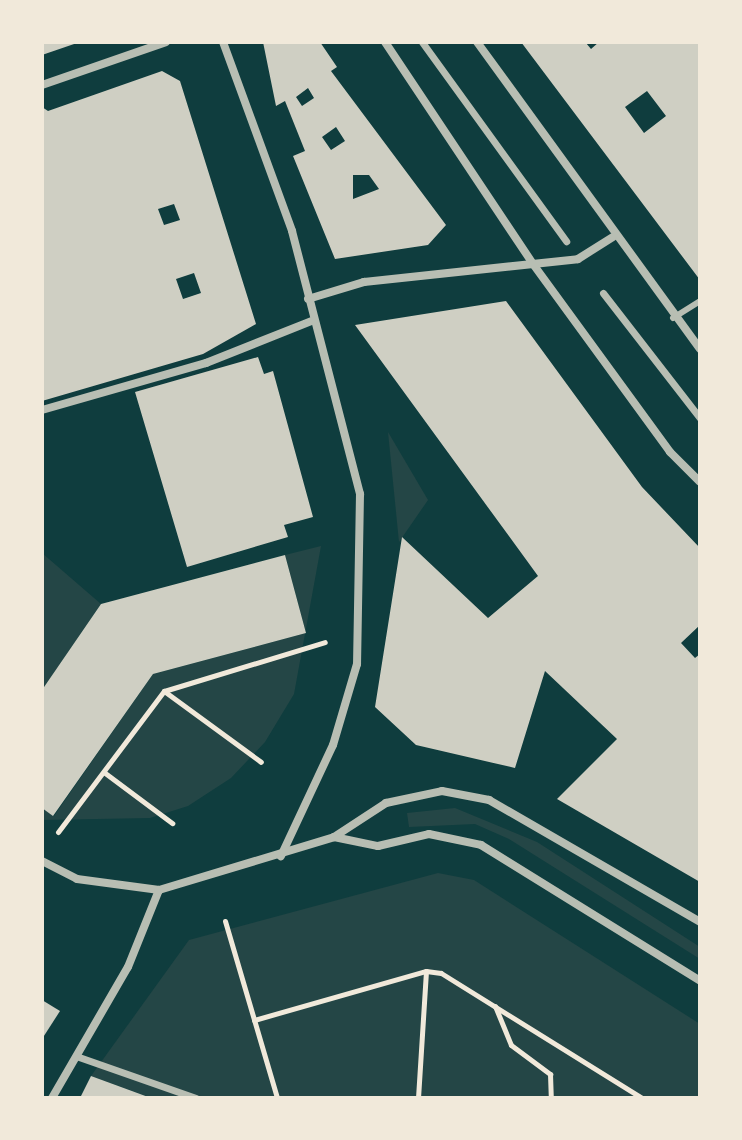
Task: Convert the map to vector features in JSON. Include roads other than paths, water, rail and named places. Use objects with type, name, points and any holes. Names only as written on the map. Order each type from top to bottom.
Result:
[{"type":"street","points":[[42,85],[166,42]]},
{"type":"street","points":[[223,42],[292,231],[360,494],[362,613],[333,745],[281,856]]},
{"type":"street","points":[[385,42],[533,264],[670,452],[700,482]]},
{"type":"street","points":[[422,42],[566,241]]},
{"type":"street","points":[[477,42],[613,237],[700,349]]},
{"type":"street","points":[[308,299],[364,282],[578,259],[613,237]]},
{"type":"street","points":[[603,293],[700,418]]},
{"type":"street","points":[[42,410],[206,363],[314,320]]},
{"type":"street","points":[[42,861],[77,879],[159,890],[281,856],[334,837],[386,803],[442,791],[489,800],[700,922]]},
{"type":"street","points":[[334,837],[378,846],[429,834],[481,845],[700,981]]},
{"type":"street","points":[[52,1098],[128,967],[159,890]]},
{"type":"street","points":[[76,1056],[196,1098]]},
{"type":"lane","points":[[673,318],[700,301]]}]
